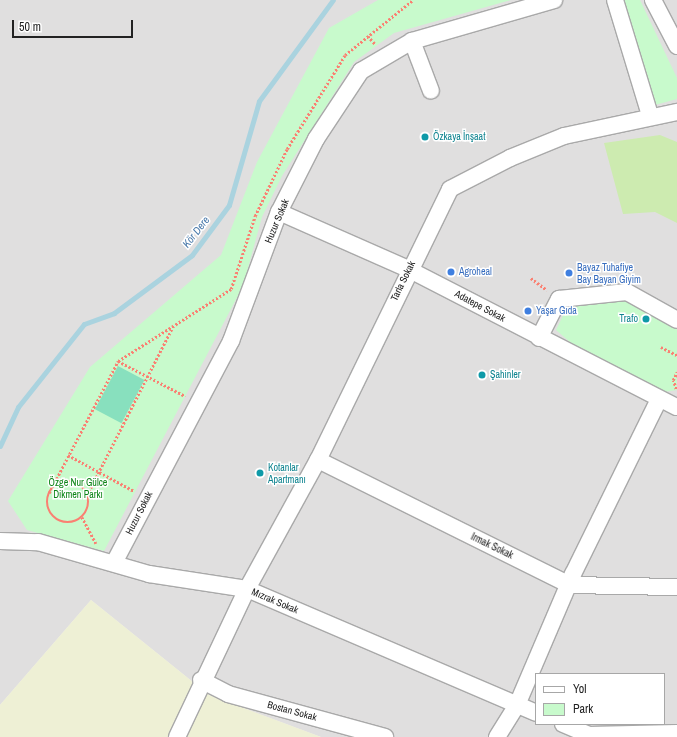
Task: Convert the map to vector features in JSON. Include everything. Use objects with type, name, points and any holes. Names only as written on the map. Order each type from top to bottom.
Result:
[{"type":"street","name":"Huzur Sokak","points":[[110,562],[147,498],[231,341],[279,212],[316,139],[360,72],[412,41],[554,0]]},
{"type":"street","points":[[616,0],[650,115]]},
{"type":"street","points":[[653,0],[677,46]]},
{"type":"street","points":[[412,41],[431,91]]},
{"type":"street","name":"Tarla Sokak","points":[[177,737],[202,680],[247,589],[318,460],[408,269],[450,189],[510,158],[564,136],[650,115],[677,112]]},
{"type":"street","name":"Adatepe Sokak","points":[[279,212],[408,269],[677,407]]},
{"type":"street","points":[[540,338],[559,299],[627,292],[677,320]]},
{"type":"street","points":[[497,737],[517,705],[570,585],[660,399]]},
{"type":"street","name":"Irmak Sokak","points":[[318,460],[570,585],[677,587]]},
{"type":"street","name":"Mızrak Sokak","points":[[0,541],[38,542],[149,574],[247,589],[535,713]]},
{"type":"street","name":"Bostan Sokak","points":[[202,680],[228,694],[385,737]]},
{"type":"street","points":[[565,725],[589,736],[677,733]]},
{"type":"path","points":[[173,326],[87,495],[88,507],[82,517],[69,523],[55,519],[47,506],[49,493],[118,360],[231,289],[255,216],[284,156],[345,55],[413,0]]},
{"type":"path","points":[[531,278],[559,299]]},
{"type":"path","points":[[660,347],[677,355]]},
{"type":"path","points":[[118,360],[198,402]]},
{"type":"path","points":[[677,372],[674,380],[677,391]]},
{"type":"path","points":[[68,455],[147,498]]},
{"type":"path","points":[[49,493],[56,485],[66,482],[77,484],[87,495]]},
{"type":"path","points":[[82,517],[110,562]]},
{"type":"shaded area","points":[[0,0],[677,0],[677,737],[321,737],[209,695],[91,600],[0,705]]},
{"type":"green space","name":"Özge Nur Gülce Dikmen Parkı","points":[[378,0],[511,0],[394,33],[354,62],[282,176],[262,217],[243,286],[104,551],[27,530],[8,501],[90,367],[221,255],[257,162],[329,28]]},
{"type":"green space","points":[[623,0],[640,0],[677,78],[677,99],[655,105]]},
{"type":"green space","points":[[660,135],[677,142],[677,223],[655,212],[623,214],[604,143]]},
{"type":"green space","points":[[623,300],[677,325],[677,390],[664,392],[571,343],[556,330],[567,307]]},
{"type":"green space","points":[[118,366],[144,380],[121,423],[95,409]]},
{"type":"green space","points":[[91,600],[209,695],[321,737],[0,737],[0,705]]},
{"type":"waterway","name":"Kör Dere","points":[[0,446],[18,407],[84,324],[114,313],[192,255],[229,205],[259,101],[333,0]]},
{"type":"place","name":"Özkaya İnşaat","points":[[425,137]]},
{"type":"place","name":"Agroheal","points":[[451,272]]},
{"type":"place","name":"Bayaz Tuhafiye Bay Bayan Giyim","points":[[569,273]]},
{"type":"place","name":"Yaşar Gıda","points":[[528,311]]},
{"type":"place","name":"Trafo","points":[[646,319]]},
{"type":"place","name":"Şahinler","points":[[482,375]]},
{"type":"place","name":"Kotanlar Apartmanı","points":[[260,473]]}]
